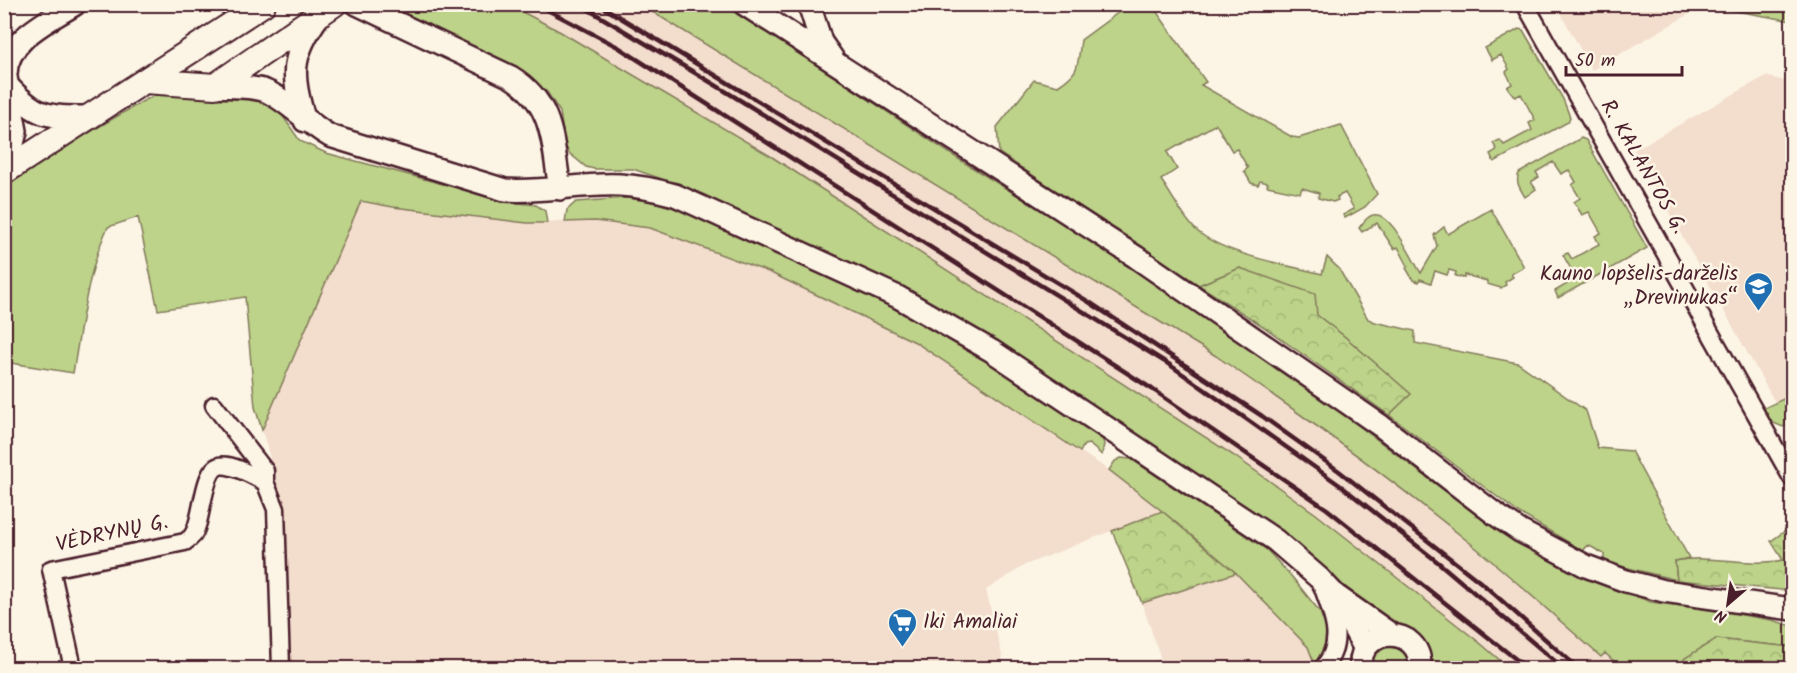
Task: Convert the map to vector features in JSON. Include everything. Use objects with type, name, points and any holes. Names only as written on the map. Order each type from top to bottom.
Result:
[{"type":"highway","points":[[4,171],[263,4]]},
{"type":"highway","points":[[145,81],[215,86],[327,9]]},
{"type":"main road","points":[[4,164],[16,131],[7,85],[6,68],[11,53],[38,28],[75,4]]},
{"type":"main road","points":[[357,4],[511,77],[525,86],[537,98],[545,112],[550,128],[560,189]]},
{"type":"main road","points":[[809,4],[822,42],[830,56],[842,68]]},
{"type":"main road","points":[[746,5],[1136,257],[1371,419],[1495,514],[1550,548],[1586,566],[1626,581],[1664,591],[1792,609]]},
{"type":"main road","points":[[305,121],[297,97],[295,65],[302,41],[327,9]]},
{"type":"main road","points":[[7,85],[18,98],[40,114],[54,117],[90,117]]},
{"type":"main road","points":[[215,86],[262,90],[273,95],[305,121],[330,136],[504,190],[529,192],[620,185],[650,188],[675,195],[898,297],[992,351],[1275,540],[1335,595],[1392,635],[1401,637],[1414,646],[1419,654],[1420,669]]},
{"type":"main road","points":[[1335,595],[1359,663]]},
{"type":"main road","points":[[1359,663],[1376,638],[1392,635]]},
{"type":"street","name":"R. KALANTOS G.","points":[[1525,4],[1792,478]]},
{"type":"street","points":[[214,405],[265,471],[264,482],[276,508],[281,669]]},
{"type":"street","name":"VĖDRYNŲ G.","points":[[73,669],[51,569],[185,542],[192,537],[212,471],[219,466],[246,472],[264,482]]},
{"type":"street","points":[[1319,578],[1336,630],[1336,646],[1323,669]]},
{"type":"shaded area","points":[[509,5],[641,5],[1216,356],[1287,404],[1392,481],[1471,544],[1601,657],[1604,653],[1621,668],[1509,668],[1316,514],[1233,455],[772,157],[559,31]]},
{"type":"shaded area","points":[[1556,5],[1705,5],[1592,70]]},
{"type":"shaded area","name":"Kauno lopšelis-darželis „Drevinukas“","points":[[1766,76],[1792,83],[1792,395],[1776,404],[1634,150]]},
{"type":"shaded area","points":[[361,201],[527,223],[595,221],[650,228],[771,273],[915,342],[1104,467],[1162,511],[1025,565],[986,590],[1005,668],[288,668],[278,487],[262,430]]},
{"type":"shaded area","points":[[1236,573],[1308,647],[1315,665],[1304,668],[1125,668],[1161,659],[1142,603]]},
{"type":"green space","points":[[1130,4],[1152,5],[1206,82],[1201,85],[1292,137],[1299,138],[1341,125],[1377,194],[1365,207],[1345,218],[1343,215],[1354,209],[1345,193],[1333,202],[1318,198],[1319,193],[1302,188],[1300,193],[1267,186],[1268,183],[1260,181],[1258,185],[1251,183],[1244,171],[1248,168],[1237,149],[1232,151],[1216,124],[1167,152],[1177,169],[1161,180],[1191,225],[1207,238],[1238,252],[1322,274],[1327,257],[1339,269],[1368,319],[1415,331],[1415,343],[1518,363],[1586,411],[1598,448],[1631,451],[1689,558],[1675,561],[1677,580],[1604,562],[1604,554],[1588,545],[1583,551],[1516,511],[1389,415],[1410,394],[1344,336],[1316,315],[1240,268],[1199,285],[999,153],[997,127],[1034,80],[1058,86],[1065,81],[1077,67],[1081,40]]},
{"type":"green space","points":[[400,5],[509,5],[559,31],[772,157],[1233,455],[1316,514],[1509,668],[1432,668],[1430,651],[1414,631],[1383,619],[1275,527],[1085,401],[747,218],[659,178],[633,169],[586,167],[569,153],[565,145],[560,112],[547,92],[531,79],[405,15],[407,10]]},
{"type":"green space","points":[[641,5],[726,5],[957,158],[1129,265],[1342,413],[1499,532],[1568,570],[1651,602],[1772,620],[1792,626],[1792,647],[1716,639],[1678,668],[1621,668],[1605,653],[1601,657],[1439,518],[1345,446],[1216,356]]},
{"type":"green space","points":[[1725,5],[1792,5],[1792,21],[1725,9]]},
{"type":"green space","points":[[1519,29],[1523,30],[1563,99],[1570,117],[1568,122],[1494,162],[1490,154],[1497,150],[1493,143],[1500,140],[1504,145],[1532,130],[1529,123],[1535,120],[1521,94],[1515,97],[1507,87],[1512,84],[1506,72],[1509,69],[1501,55],[1492,60],[1485,48]]},
{"type":"green space","points":[[165,91],[245,98],[269,104],[282,115],[300,141],[326,153],[511,202],[536,205],[545,211],[547,223],[527,223],[361,201],[262,430],[255,407],[245,297],[158,310],[138,217],[108,227],[101,243],[86,298],[73,373],[5,362],[4,182],[145,100]]},
{"type":"green space","points":[[1581,138],[1586,140],[1647,248],[1558,298],[1555,291],[1569,283],[1565,275],[1572,271],[1563,255],[1568,253],[1572,259],[1599,244],[1595,236],[1601,233],[1589,212],[1582,215],[1574,202],[1580,198],[1572,185],[1576,182],[1569,170],[1561,174],[1553,162],[1536,172],[1539,177],[1531,182],[1536,189],[1525,197],[1518,177],[1519,173]]},
{"type":"green space","points":[[626,198],[650,201],[678,209],[910,315],[957,341],[1102,437],[1104,444],[1102,455],[1089,444],[1084,445],[1080,452],[915,342],[771,273],[650,228],[595,221],[565,222],[567,210],[576,202]]},
{"type":"green space","points":[[1491,209],[1524,267],[1511,274],[1513,277],[1501,288],[1487,284],[1487,281],[1465,275],[1464,278],[1455,276],[1456,272],[1449,270],[1447,275],[1435,271],[1431,283],[1420,279],[1419,282],[1413,280],[1398,247],[1394,249],[1377,223],[1362,232],[1359,228],[1367,218],[1373,215],[1387,220],[1421,273],[1437,246],[1434,235],[1444,227],[1448,234]]},
{"type":"green space","points":[[1240,268],[1315,294],[1317,315],[1411,394],[1389,415],[1261,325],[1199,285]]},
{"type":"green space","points":[[1792,395],[1792,416],[1785,420],[1787,424],[1783,427],[1771,422],[1764,408]]},
{"type":"green space","points":[[1121,458],[1131,459],[1267,550],[1320,612],[1326,628],[1325,644],[1315,665],[1308,647],[1236,573],[1109,470],[1115,461]]},
{"type":"green space","points":[[1162,511],[1236,573],[1142,603],[1112,531]]},
{"type":"green space","points":[[1792,526],[1792,591],[1677,580],[1675,561],[1702,559],[1770,562],[1783,560],[1771,541]]},
{"type":"green space","points":[[1716,639],[1792,647],[1792,668],[1678,668],[1685,658]]},
{"type":"green space","points":[[1386,647],[1396,648],[1403,652],[1409,668],[1371,668],[1374,656]]},
{"type":"railway","points":[[536,4],[618,47],[1152,389],[1327,509],[1527,668]]},
{"type":"railway","points":[[579,4],[717,86],[1170,365],[1341,486],[1439,563],[1563,668]]},
{"type":"railway","points":[[598,4],[1089,302],[1262,416],[1339,471],[1484,585],[1578,668]]},
{"type":"place","name":"Kauno lopšelis-darželis „Drevinukas“","points":[[1759,312]]},
{"type":"place","name":"Iki Amaliai","points":[[902,648]]}]
